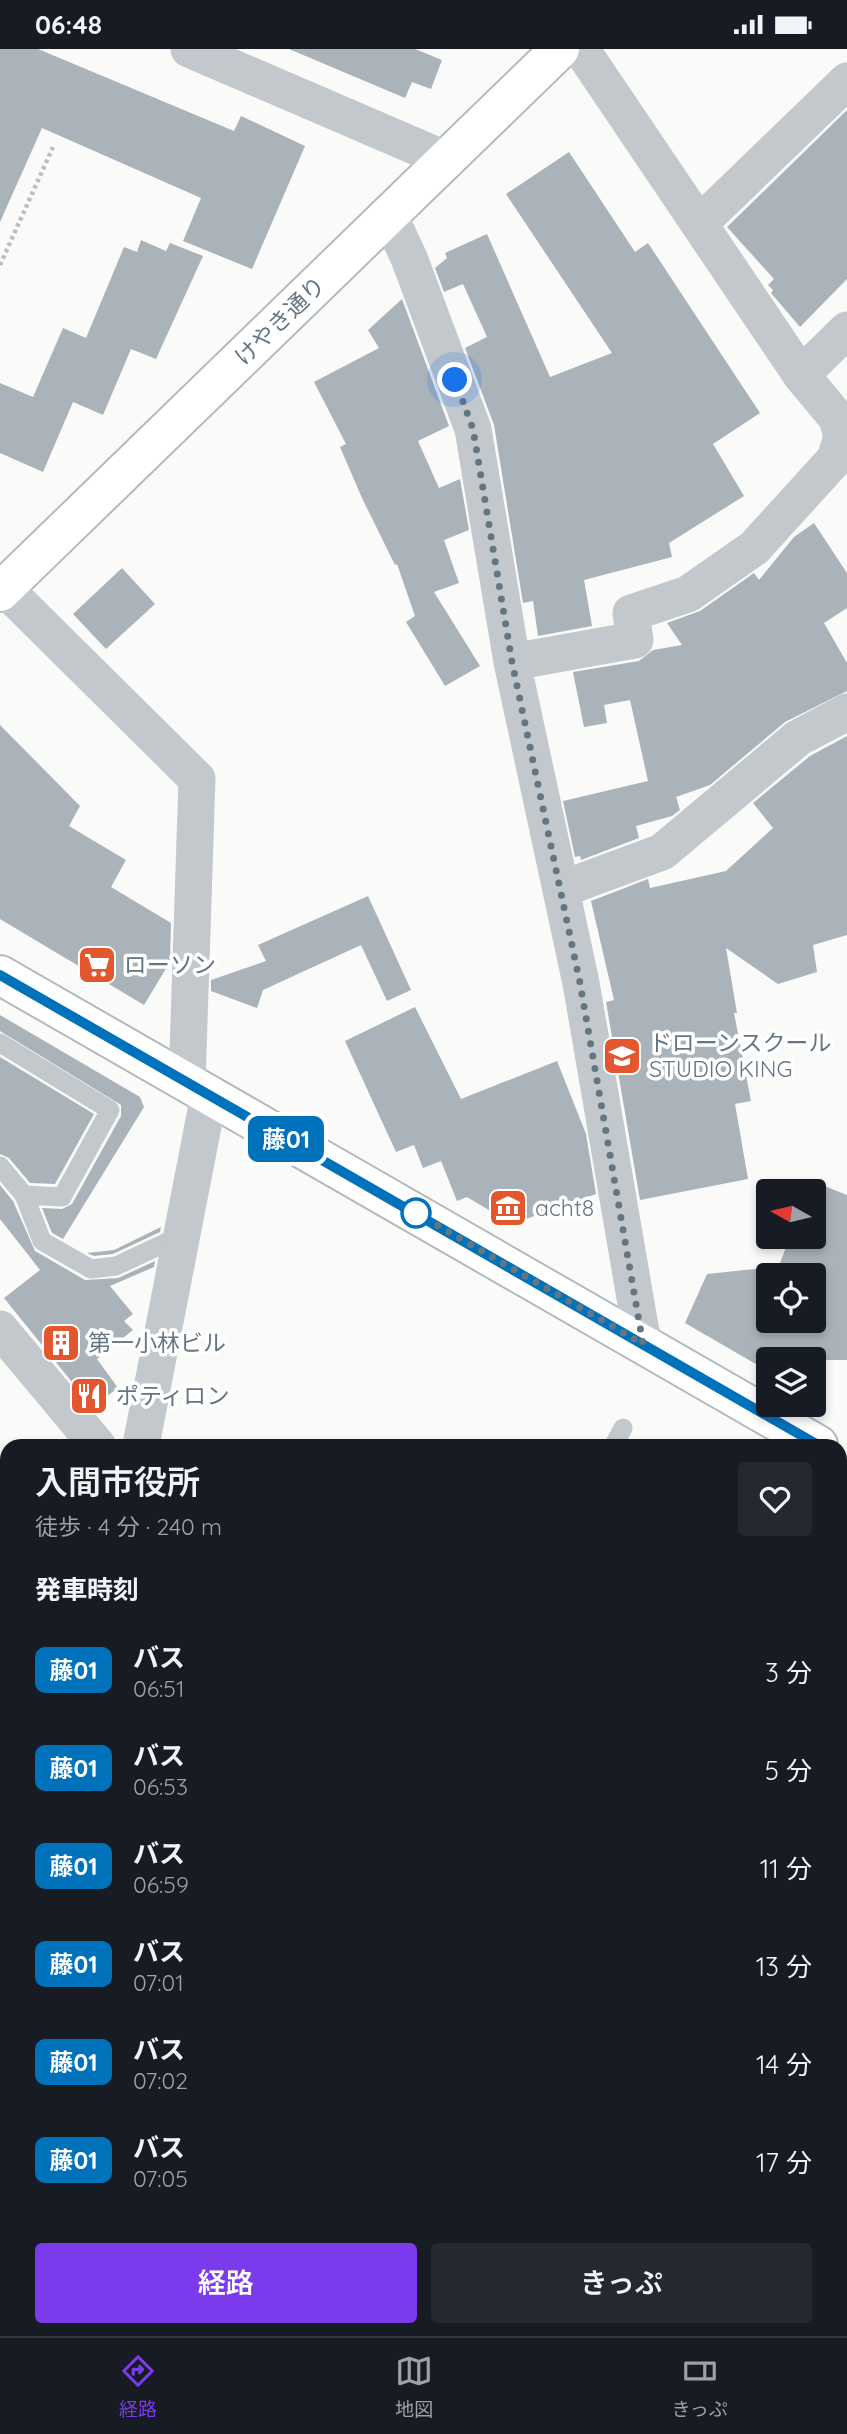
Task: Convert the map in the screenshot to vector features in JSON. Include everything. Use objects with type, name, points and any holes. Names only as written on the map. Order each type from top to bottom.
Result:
[{"type":"main road","name":"けやき通り","points":[[2,590],[560,49]]},
{"type":"main road","points":[[0,975],[643,1344],[760,1415],[806,1439]]},
{"type":"street","points":[[190,49],[447,160]]},
{"type":"street","points":[[512,662],[635,639],[631,613],[688,594],[754,548],[835,459],[844,439],[837,418],[801,376],[581,49]]},
{"type":"street","points":[[699,224],[847,81]]},
{"type":"street","points":[[389,215],[409,258],[473,429],[512,662],[562,889],[643,1344]]},
{"type":"street","points":[[801,376],[847,330]]},
{"type":"street","points":[[2,590],[197,779],[198,1089],[182,1235],[142,1439]]},
{"type":"street","points":[[562,889],[662,852],[798,738],[847,712]]},
{"type":"street","points":[[0,1329],[92,1439]]},
{"type":"lane","points":[[0,1043],[110,1110],[62,1197],[24,1195]]},
{"type":"lane","points":[[0,1165],[24,1195],[42,1241],[92,1269],[116,1266],[182,1235]]},
{"type":"lane","points":[[617,1439],[623,1428]]},
{"type":"path","points":[[0,265],[53,146]]},
{"type":"building","points":[[0,49],[38,49],[234,131],[241,116],[305,146],[252,269],[183,241],[201,198],[42,128],[0,222]]},
{"type":"building","points":[[289,49],[415,49],[442,60],[431,89],[412,82],[405,98]]},
{"type":"building","points":[[847,110],[847,279],[800,327],[771,293],[773,290],[768,285],[774,279],[727,227]]},
{"type":"building","points":[[569,152],[635,252],[648,243],[760,413],[713,444],[744,496],[669,543],[672,557],[584,580],[592,626],[538,636],[533,601],[523,603],[494,425],[465,348],[487,337],[463,284],[444,292],[435,268],[447,258],[445,253],[487,234],[550,377],[612,353],[506,194]]},
{"type":"building","points":[[141,240],[166,251],[170,243],[203,256],[156,359],[131,349],[103,415],[73,402],[43,472],[0,453],[0,383],[33,397],[63,328],[86,338],[124,247],[137,252]]},
{"type":"building","points":[[402,299],[449,426],[418,441],[439,488],[460,479],[469,530],[444,540],[459,583],[434,592],[480,666],[445,686],[406,622],[415,616],[397,564],[395,565],[362,498],[340,447],[346,444],[314,382],[379,348],[368,330]]},
{"type":"building","points":[[814,523],[847,573],[847,608],[824,623],[847,663],[847,691],[785,722],[710,785],[676,797],[680,810],[672,816],[636,826],[639,838],[581,860],[580,856],[575,857],[563,801],[648,781],[630,700],[604,705],[607,723],[584,727],[573,672],[639,661],[653,650],[682,645],[667,623],[700,611],[754,573],[759,580],[794,537]]},
{"type":"building","points":[[122,568],[155,604],[106,649],[73,614]]},
{"type":"building","points":[[0,725],[80,806],[69,826],[126,860],[111,887],[171,923],[170,962],[144,1005],[0,919]]},
{"type":"building","points":[[847,736],[847,935],[813,945],[817,972],[778,984],[726,948],[737,1013],[734,1013],[751,1101],[735,1104],[748,1179],[640,1200],[606,1002],[614,1000],[591,901],[648,879],[650,888],[726,871],[773,828],[753,803],[810,756]]},
{"type":"building","points":[[368,896],[411,990],[387,1001],[361,945],[263,990],[257,1008],[211,991],[211,980],[266,961],[258,945]]},
{"type":"building","points":[[415,1007],[461,1099],[557,1061],[586,1134],[596,1194],[512,1224],[467,1197],[457,1201],[441,1161],[423,1168],[414,1145],[396,1152],[345,1041]]},
{"type":"building","points":[[0,1015],[140,1097],[144,1107],[63,1239],[52,1233],[42,1208],[62,1209],[72,1204],[121,1116],[121,1105],[0,1031]]},
{"type":"building","points":[[0,1057],[94,1114],[55,1184],[30,1183],[9,1158],[0,1154]]},
{"type":"building","points":[[0,1185],[13,1201],[35,1251],[85,1280],[118,1278],[155,1261],[154,1267],[110,1286],[133,1314],[124,1321],[133,1330],[97,1359],[118,1388],[92,1407],[4,1298],[40,1270],[0,1219]]},
{"type":"building","points":[[826,1187],[847,1195],[847,1360],[826,1360],[826,1347],[756,1347],[756,1364],[685,1323],[707,1274],[756,1269],[756,1333],[826,1333],[826,1263],[780,1263],[785,1249],[826,1249]]},
{"type":"building","points":[[161,1227],[160,1232],[113,1254],[94,1256],[87,1253],[114,1250]]},
{"type":"bus line","name":"藤01","points":[[0,975],[643,1344],[760,1415],[806,1439]]},
{"type":"place","name":"ローソン","points":[[97,965]]},
{"type":"place","name":"ドローンスクール STUDIO KING","points":[[622,1056]]},
{"type":"place","name":"acht8","points":[[508,1208]]},
{"type":"place","name":"第一小林ビル","points":[[61,1343]]},
{"type":"place","name":"ポティロン","points":[[89,1396]]},
{"type":"route","points":[[416,1213],[643,1344],[562,889],[530,756],[512,662],[473,429],[455,380]]}]
